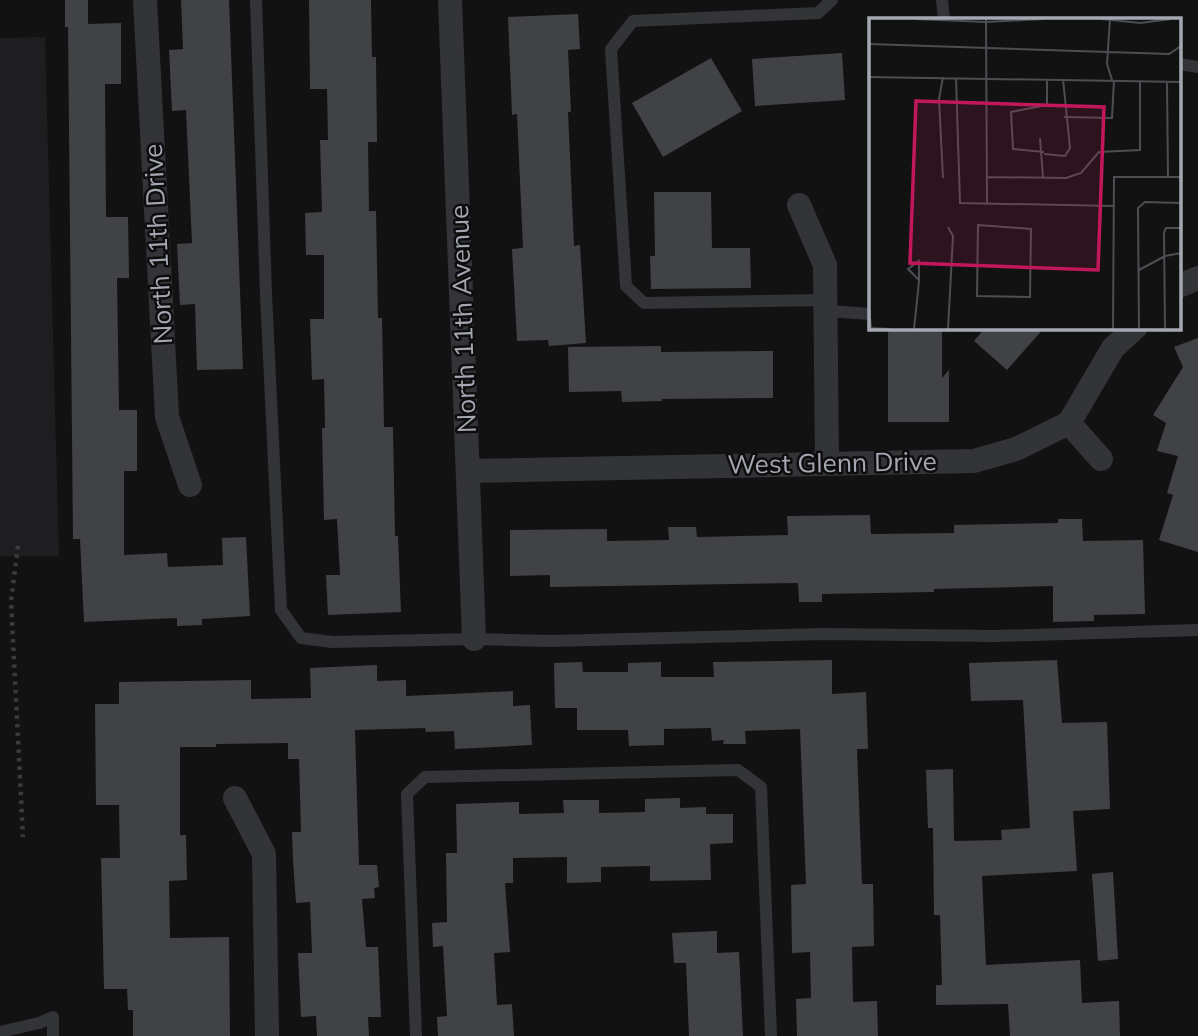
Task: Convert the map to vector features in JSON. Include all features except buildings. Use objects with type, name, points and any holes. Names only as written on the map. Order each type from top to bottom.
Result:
[{"type":"street","name":"North 11th Drive","points":[[145,0],[167,416],[190,485]]},
{"type":"street","name":"North 11th Avenue","points":[[450,0],[474,639]]},
{"type":"street","points":[[800,205],[825,265],[827,463]]},
{"type":"street","points":[[1180,286],[1198,278]]},
{"type":"street","points":[[1101,459],[1069,423],[1113,348],[1134,329]]},
{"type":"street","name":"West Glenn Drive","points":[[469,471],[974,461],[1016,449],[1069,423]]},
{"type":"street","points":[[235,798],[264,853],[267,1036]]},
{"type":"lane","points":[[256,0],[281,610],[301,638],[332,642],[474,639],[551,641],[825,634],[995,636],[1198,630]]},
{"type":"lane","points":[[832,0],[818,13],[633,21],[611,49],[626,286],[644,303],[826,305],[869,314]]},
{"type":"lane","points":[[942,0],[944,18]]},
{"type":"lane","points":[[1180,64],[1198,67]]},
{"type":"lane","points":[[416,1036],[407,794],[425,777],[738,769],[761,787],[771,1036]]},
{"type":"lane","points":[[0,1035],[4,1031],[53,1017],[53,1036]]},
{"type":"path","points":[[18,546],[11,601],[23,837]]},
{"type":"shaded area","points":[[45,37],[59,556],[0,556],[0,38]]}]
